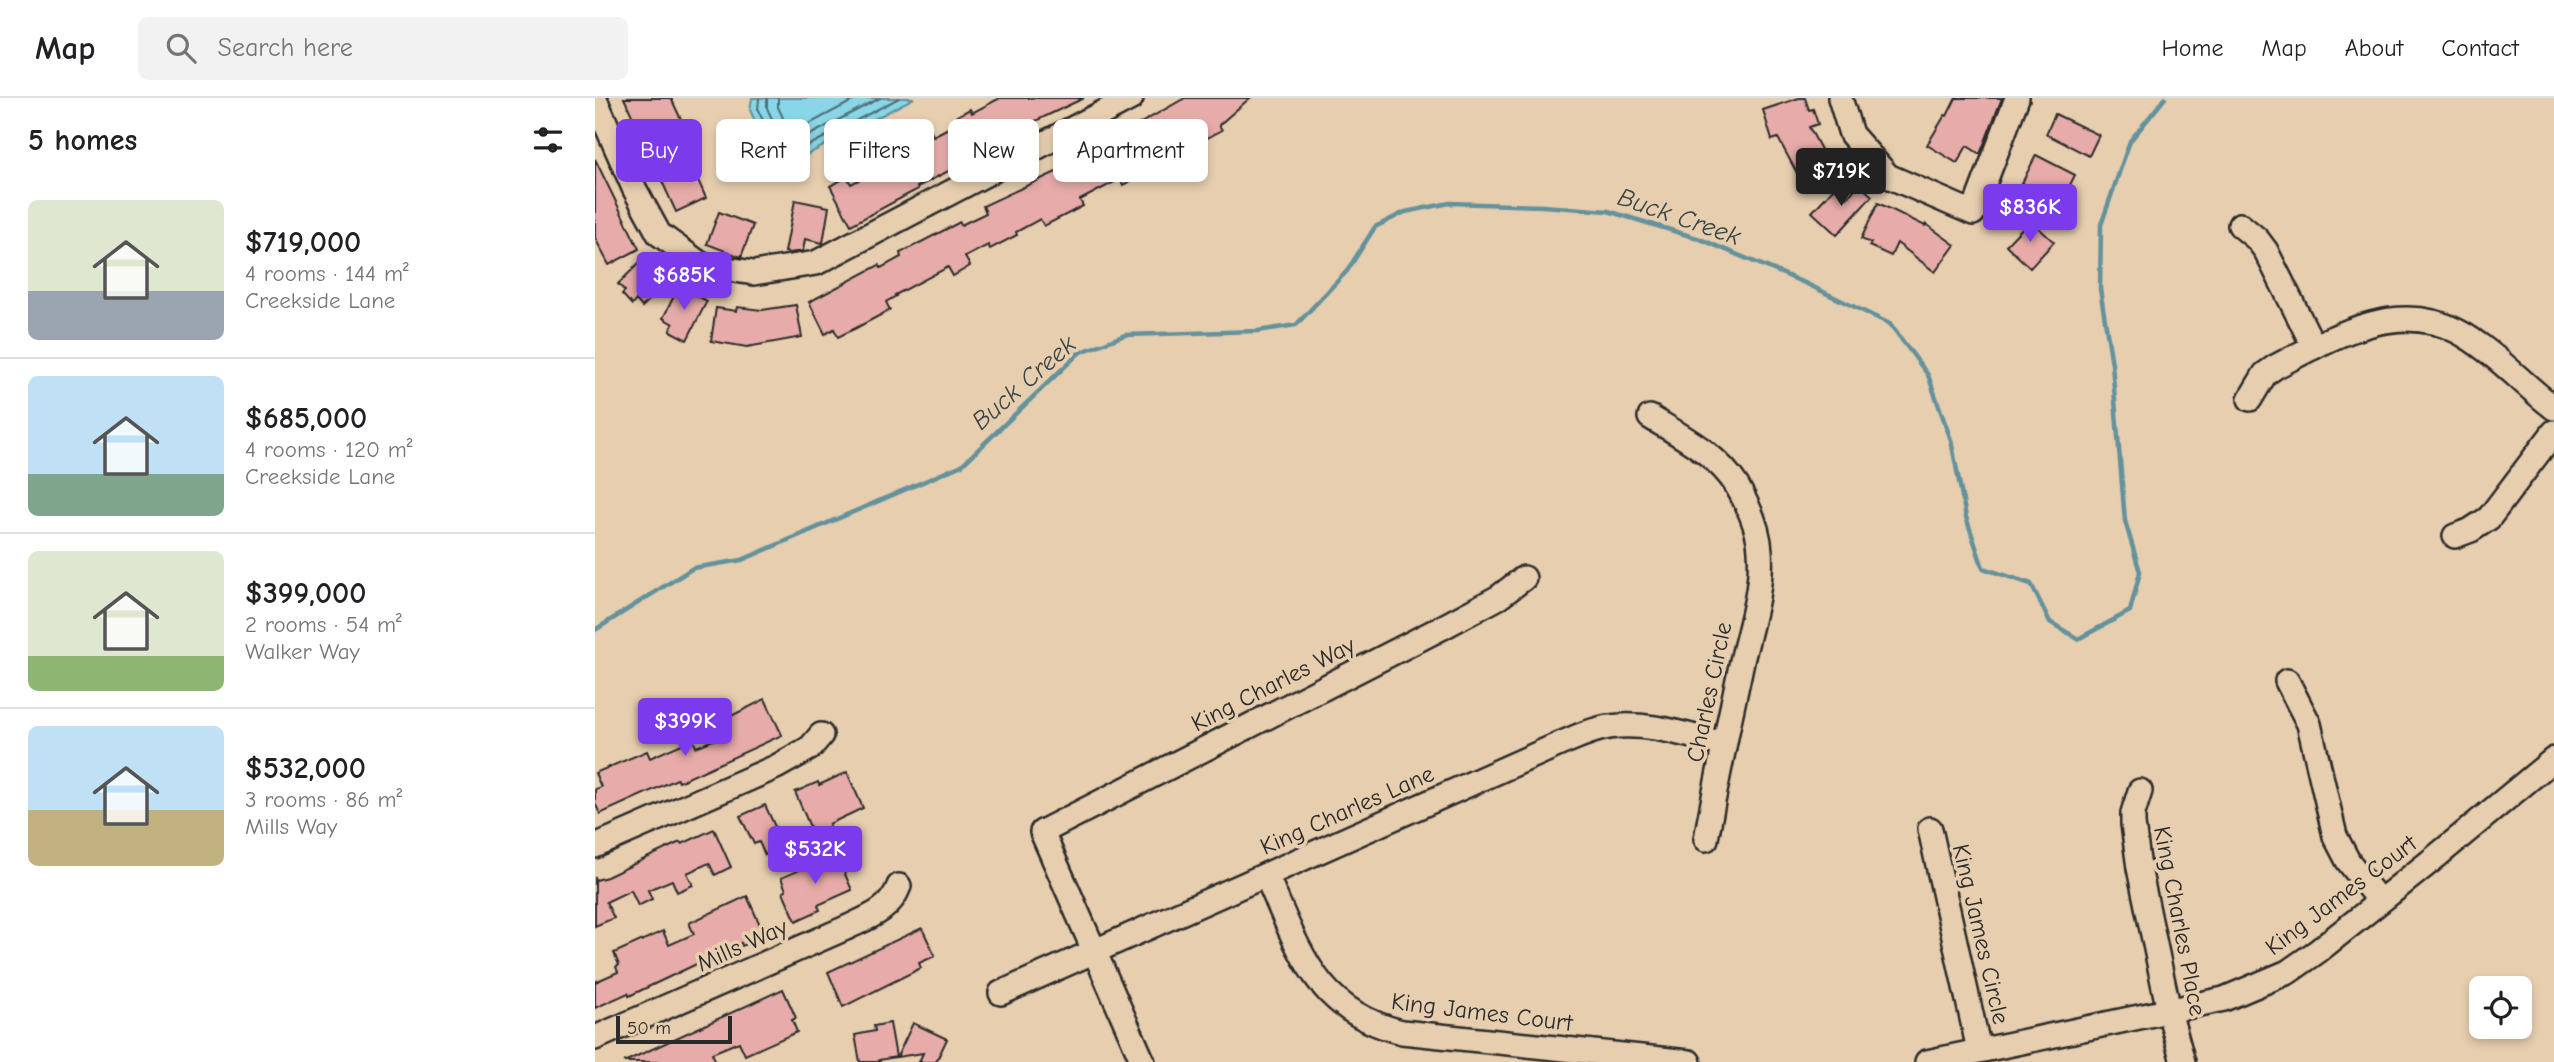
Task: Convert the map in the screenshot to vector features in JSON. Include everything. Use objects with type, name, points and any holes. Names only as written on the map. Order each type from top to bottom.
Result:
[{"type":"street","points":[[595,99],[634,188],[659,234],[702,265],[754,273],[816,263],[1131,98]]},
{"type":"street","points":[[1840,98],[1851,135],[1888,176],[1973,213],[2017,98]]},
{"type":"street","points":[[2240,225],[2257,239],[2267,254],[2314,347]]},
{"type":"street","points":[[2251,399],[2265,374],[2314,347],[2377,321],[2401,318],[2430,320],[2459,332],[2554,408]]},
{"type":"street","name":"Charles Circle","points":[[1650,417],[1691,443],[1724,470],[1736,485],[1750,512],[1760,556],[1751,620],[1706,839]]},
{"type":"street","points":[[2455,536],[2471,530],[2489,518],[2554,432]]},
{"type":"street","name":"King Charles Way","points":[[1094,953],[1042,832],[1443,627],[1499,597],[1524,578]]},
{"type":"street","points":[[2287,681],[2309,724],[2335,836],[2348,861],[2379,901]]},
{"type":"street","name":"King Charles Lane","points":[[1001,993],[1596,730],[1626,726],[1655,729],[1724,744]]},
{"type":"street","points":[[595,846],[776,767],[810,748],[821,735]]},
{"type":"street","name":"King James Court","points":[[1927,1062],[2224,999],[2288,972],[2433,860],[2554,759]]},
{"type":"street","name":"King Charles Place","points":[[2140,791],[2133,813],[2139,868],[2169,1011],[2183,1062]]},
{"type":"street","name":"King James Circle","points":[[1930,829],[1979,1050]]},
{"type":"street","name":"King James Court","points":[[1266,874],[1301,954],[1316,977],[1338,1003],[1368,1022],[1402,1032],[1689,1062]]},
{"type":"street","name":"Mills Way","points":[[595,1038],[884,910],[891,904],[899,886]]},
{"type":"street","points":[[1094,953],[1143,1062]]},
{"type":"water","points":[[752,98],[914,98],[874,119],[824,119],[824,146],[810,153],[810,119],[754,119],[750,110]]},
{"type":"building","points":[[624,98],[671,98],[681,119],[634,119]]},
{"type":"building","points":[[1000,98],[1084,98],[1039,119],[958,119],[957,116],[970,109],[972,113]]},
{"type":"building","points":[[1185,98],[1250,98],[1219,125],[1222,130],[1208,137],[1208,119],[1148,119]]},
{"type":"building","points":[[1805,98],[1809,110],[1813,109],[1818,124],[1809,127],[1825,157],[1831,154],[1839,169],[1805,188],[1778,138],[1772,140],[1763,110]]},
{"type":"building","points":[[1956,98],[2002,98],[1980,154],[1967,146],[1957,163],[1927,145]]},
{"type":"building","points":[[2055,114],[2099,135],[2089,156],[2046,134]]},
{"type":"building","points":[[948,128],[948,171],[934,178],[934,135]]},
{"type":"building","points":[[2036,155],[2075,175],[2067,191],[2060,188],[2054,199],[2022,183]]},
{"type":"building","points":[[595,159],[639,249],[609,265],[595,238]]},
{"type":"building","points":[[1053,173],[1053,182],[1114,182],[1080,200],[1083,206],[1044,226],[1040,219],[990,249],[988,245],[965,257],[970,266],[953,276],[948,267],[895,295],[886,302],[890,310],[856,328],[838,337],[834,329],[825,334],[809,302],[879,265],[881,268],[901,257],[900,253],[960,222],[961,225],[986,213],[983,206]]},
{"type":"building","points":[[662,182],[699,182],[706,198],[676,212]]},
{"type":"building","points":[[838,182],[927,182],[851,225],[830,186]]},
{"type":"building","points":[[1859,184],[1872,196],[1837,235],[1812,212],[1835,187],[1847,198]]},
{"type":"building","points":[[795,200],[829,207],[823,243],[805,239],[803,251],[789,253],[785,252]]},
{"type":"building","points":[[1878,203],[1925,226],[1926,224],[1955,245],[1935,272],[1897,243],[1891,256],[1869,246],[1871,243],[1861,239]]},
{"type":"building","points":[[719,212],[753,225],[741,257],[707,244]]},
{"type":"building","points":[[2030,220],[2054,242],[2030,268],[2006,245]]},
{"type":"building","points":[[646,256],[670,280],[642,307],[636,300],[632,305],[622,294],[625,291],[618,284]]},
{"type":"building","points":[[679,286],[707,301],[687,340],[670,331],[673,324],[663,318]]},
{"type":"building","points":[[796,305],[802,337],[747,347],[711,341],[716,308],[736,311],[737,307],[762,310]]},
{"type":"building","points":[[765,699],[782,735],[679,782],[677,779],[600,814],[595,803],[595,789],[601,787],[595,773],[647,751],[650,758],[693,739],[696,747],[723,736],[717,723]]},
{"type":"building","points":[[847,772],[863,808],[813,834],[795,792]]},
{"type":"building","points":[[765,805],[778,833],[774,835],[780,848],[765,855],[759,842],[754,844],[740,816]]},
{"type":"building","points":[[714,829],[731,867],[715,875],[709,863],[687,873],[693,885],[677,892],[672,880],[648,890],[652,899],[638,906],[631,890],[606,902],[614,918],[595,926],[595,877],[596,880],[607,877]]},
{"type":"building","points":[[836,854],[852,890],[818,905],[820,910],[796,921],[783,892],[786,890],[781,878]]},
{"type":"building","points":[[747,896],[765,936],[742,946],[741,943],[629,996],[628,993],[595,1008],[595,982],[618,972],[616,967],[619,965],[614,953],[663,931],[669,945],[694,934],[689,923]]},
{"type":"building","points":[[922,928],[935,956],[919,963],[921,968],[843,1007],[828,972]]},
{"type":"building","points":[[783,989],[796,1018],[792,1020],[797,1032],[745,1055],[739,1042],[712,1053],[716,1062],[624,1062]]},
{"type":"building","points":[[890,1023],[896,1057],[879,1060],[880,1062],[860,1062],[855,1035],[875,1031],[874,1026]]},
{"type":"building","points":[[913,1023],[947,1039],[936,1062],[919,1062],[923,1053],[897,1057]]},
{"type":"waterway","name":"Buck Creek","points":[[595,630],[693,568],[742,560],[962,465],[1079,353],[1125,335],[1258,331],[1296,325],[1347,271],[1375,227],[1405,212],[1450,203],[1608,211],[1700,239],[1807,284],[1890,324],[1928,375],[1951,440],[1966,517],[1983,568],[2031,584],[2050,622],[2078,639],[2130,611],[2140,572],[2125,521],[2112,364],[2100,289],[2101,225],[2130,141],[2165,98]]}]
